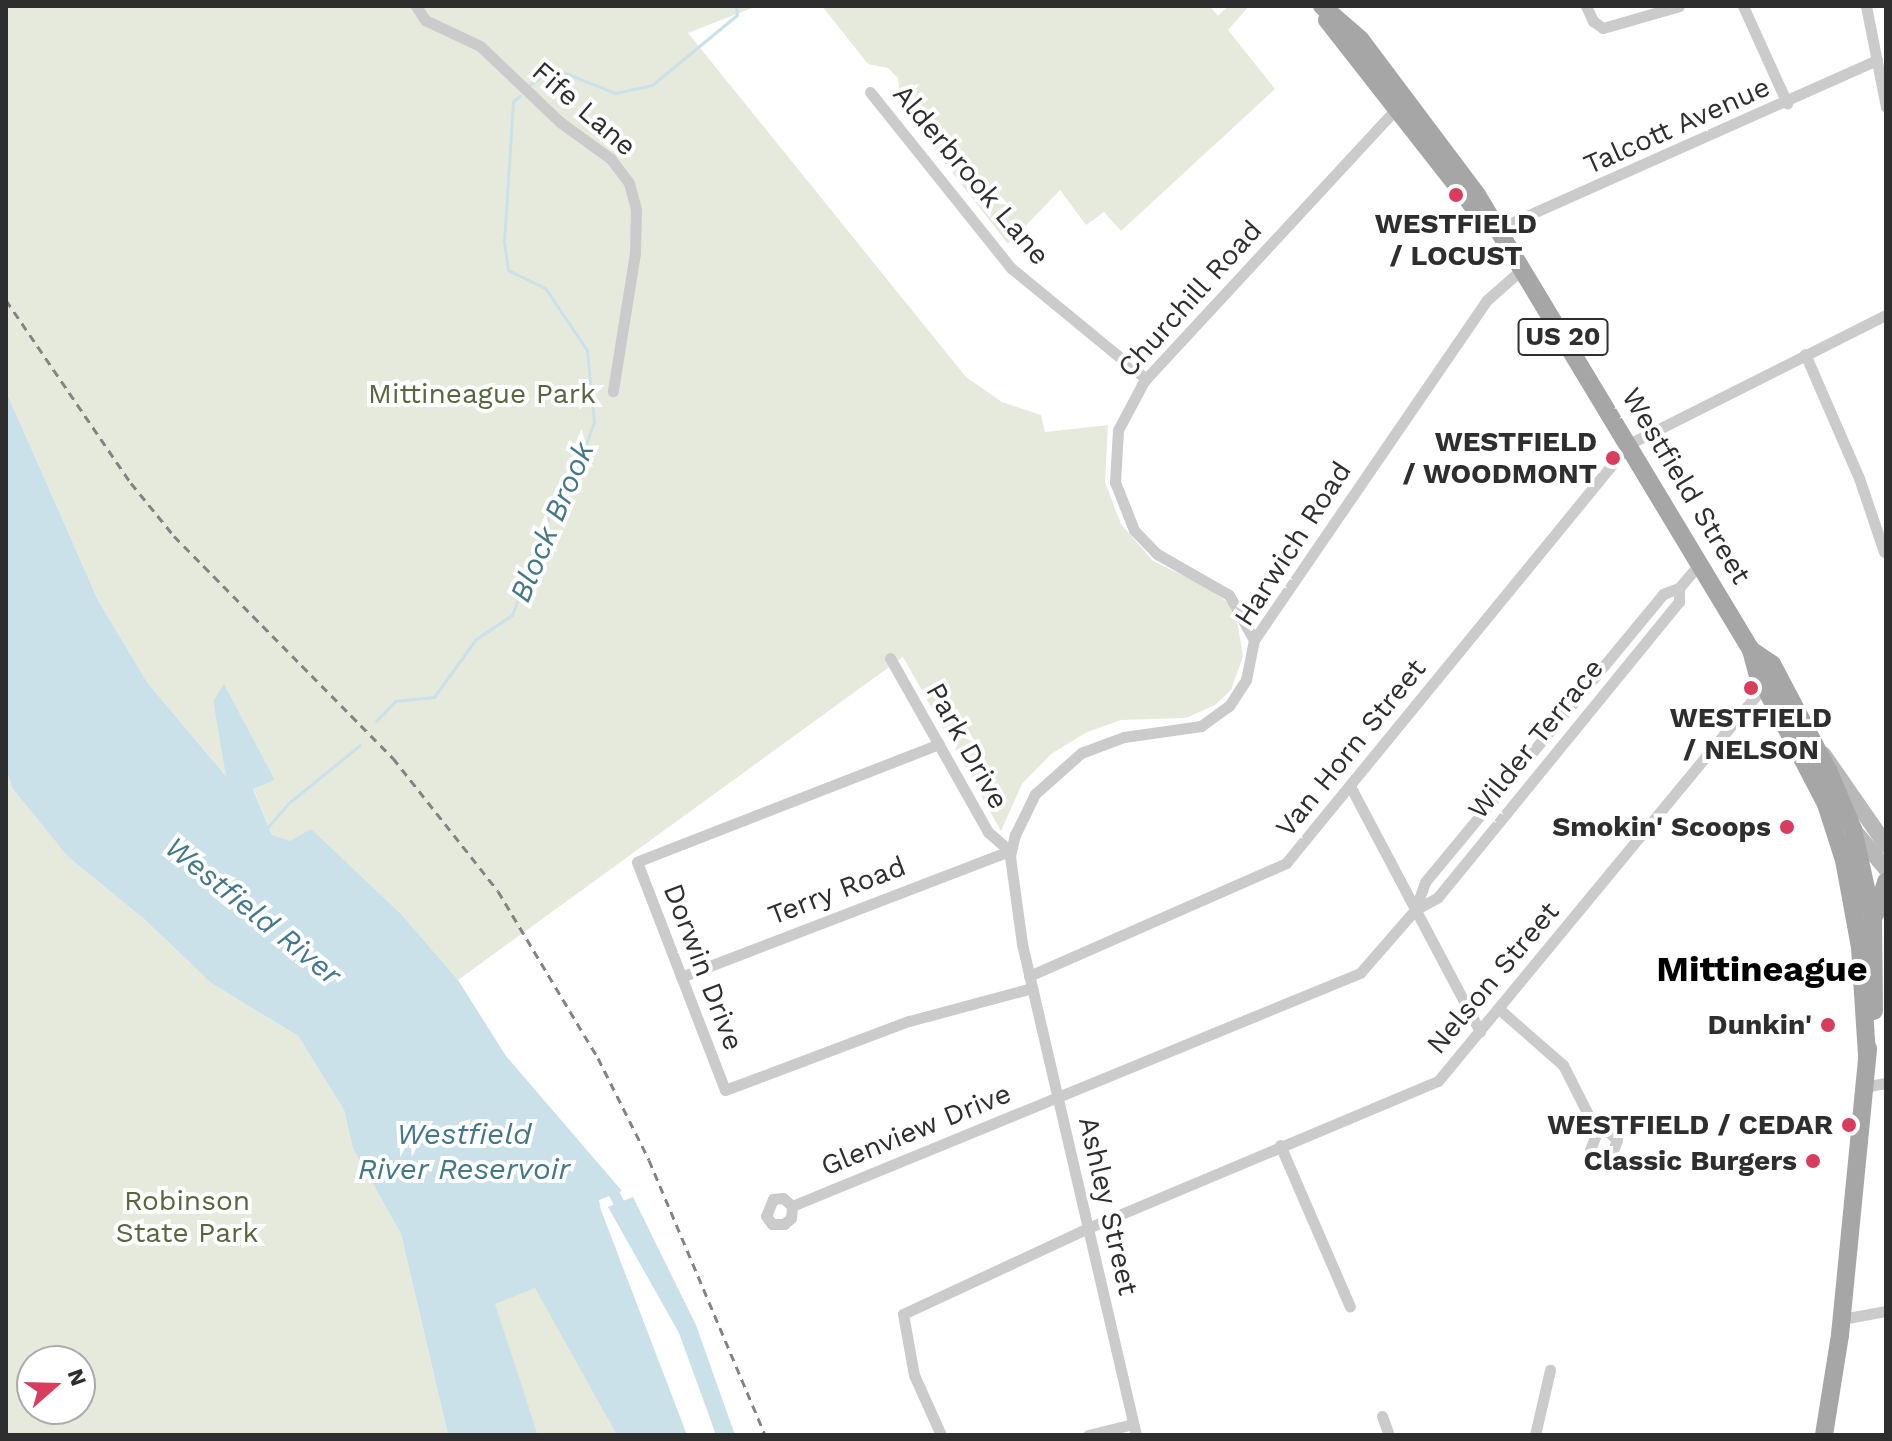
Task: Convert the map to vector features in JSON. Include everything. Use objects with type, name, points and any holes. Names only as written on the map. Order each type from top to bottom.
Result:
[{"type":"main road","name":"Westfield Street","points":[[1320,6],[1360,39],[1400,104],[1495,231],[1629,444],[1751,650],[1764,686],[1816,784],[1844,860],[1860,947],[1867,1056]]},
{"type":"main road","name":"Westfield Street","points":[[1751,650],[1772,664],[1817,746],[1853,829],[1874,928],[1876,987],[1863,1087],[1842,1319],[1824,1435]]},
{"type":"main road","points":[[1817,746],[1886,845]]},
{"type":"main road","points":[[1853,829],[1886,869]]},
{"type":"main road","points":[[1874,928],[1886,882]]},
{"type":"street","name":"Fife Lane","points":[[416,6],[425,20],[480,46],[560,122],[611,159],[629,183],[636,209],[635,253],[613,391]]},
{"type":"street","points":[[1586,6],[1593,21],[1603,28],[1679,6]]},
{"type":"street","points":[[1743,6],[1787,103]]},
{"type":"street","points":[[1866,6],[1886,107]]},
{"type":"street","name":"Talcott Avenue","points":[[1495,231],[1787,103],[1877,60]]},
{"type":"street","name":"Alderbrook Lane","points":[[870,92],[1011,268],[1146,379]]},
{"type":"street","name":"Churchill Road","points":[[1254,640],[1229,595],[1148,547],[1118,498],[1113,466],[1118,430],[1146,379],[1400,104]]},
{"type":"street","name":"Harwich Road","points":[[1031,982],[1010,851],[1026,807],[1070,760],[1112,740],[1189,729],[1222,714],[1246,680],[1254,640],[1487,300],[1521,270]]},
{"type":"street","points":[[1629,444],[1886,315]]},
{"type":"street","points":[[1805,354],[1859,478],[1884,552]]},
{"type":"street","name":"Van Horn Street","points":[[1031,982],[1282,866],[1629,444]]},
{"type":"street","name":"Wilder Terrace","points":[[1058,1098],[1349,981],[1368,967],[1415,910],[1425,882],[1504,785],[1663,594],[1679,588],[1701,562]]},
{"type":"street","name":"Wilder Terrace","points":[[1415,910],[1438,897],[1520,797],[1679,602],[1679,588]]},
{"type":"street","name":"Park Drive","points":[[890,658],[988,832],[1010,851]]},
{"type":"street","points":[[1588,685],[1601,697]]},
{"type":"street","name":"Nelson Street","points":[[941,1435],[914,1375],[903,1314],[1088,1228],[1438,1081],[1764,686]]},
{"type":"street","name":"Dorwin Drive","points":[[939,744],[637,862],[681,977],[725,1090],[909,1021],[1031,982]]},
{"type":"street","points":[[1504,785],[1520,797]]},
{"type":"street","points":[[1350,786],[1480,1032]]},
{"type":"street","name":"Terry Road","points":[[681,977],[1010,851]]},
{"type":"street","name":"Ashley Street","points":[[1031,982],[1134,1429]]},
{"type":"street","points":[[1499,1009],[1563,1065],[1597,1132]]},
{"type":"street","points":[[1863,1087],[1886,1083]]},
{"type":"street","name":"Glenview Drive","points":[[792,1206],[1058,1098]]},
{"type":"street","points":[[1280,1145],[1350,1307]]},
{"type":"street","points":[[1842,1319],[1886,1311]]},
{"type":"street","points":[[1535,1435],[1550,1370]]},
{"type":"street","points":[[1382,1416],[1389,1435]]},
{"type":"street","points":[[1088,1435],[1134,1429]]},
{"type":"green space","name":"Mittineague Park","points":[[6,6],[757,6],[688,33],[966,377],[1002,402],[1041,415],[1045,432],[1108,425],[1105,482],[1121,524],[1153,561],[1207,587],[1227,602],[1237,620],[1243,656],[1231,690],[1215,705],[1186,718],[1121,720],[1087,732],[1051,754],[1022,784],[1001,831],[903,657],[458,980],[403,916],[272,835],[253,788],[275,780],[224,685],[213,701],[227,777],[147,682],[98,600],[6,391]]},
{"type":"green space","points":[[822,6],[1210,6],[1218,16],[1228,6],[1249,6],[1228,30],[1275,89],[1121,231],[1104,212],[1086,225],[1060,190],[1008,244],[901,107],[898,78],[888,68],[868,64]]},
{"type":"green space","name":"Robinson State Park","points":[[6,768],[12,788],[68,857],[144,919],[211,983],[298,1036],[344,1110],[353,1149],[401,1234],[448,1435],[6,1435]]},
{"type":"green space","points":[[535,1287],[610,1417],[617,1435],[538,1435],[494,1304]]},
{"type":"water","name":"Westfield River Reservoir","points":[[6,391],[98,600],[147,682],[226,776],[213,701],[224,684],[275,780],[253,789],[272,835],[290,841],[311,829],[403,916],[458,980],[506,1056],[622,1191],[599,1200],[601,1210],[687,1435],[617,1435],[535,1288],[495,1304],[538,1435],[448,1435],[401,1234],[353,1149],[344,1110],[298,1036],[211,983],[144,919],[68,857],[12,788],[6,768]]},
{"type":"water","points":[[633,1197],[696,1325],[735,1435],[716,1435],[679,1333],[608,1207]]},
{"type":"waterway","name":"Block Brook","points":[[530,85],[553,68],[615,93],[652,85],[737,15],[736,6]]},
{"type":"waterway","name":"Block Brook","points":[[376,721],[395,701],[434,697],[476,639],[512,615],[550,514],[569,491],[594,422],[587,350],[545,288],[508,270],[504,242],[513,101],[520,96]]},
{"type":"waterway","name":"Block Brook","points":[[267,828],[290,802],[360,745]]},
{"type":"waterway","points":[[614,1194],[625,1215]]},
{"type":"railway","points":[[6,300],[131,483],[174,536],[393,758],[498,891],[598,1058],[649,1160],[765,1435]]},
{"type":"place","name":"WESTFIELD / LOCUST","points":[[1456,195]]},
{"type":"place","name":"WESTFIELD / WOODMONT","points":[[1613,458]]},
{"type":"place","name":"WESTFIELD / NELSON","points":[[1751,688]]},
{"type":"place","name":"Smokin' Scoops","points":[[1787,827]]},
{"type":"place","name":"Dunkin'","points":[[1828,1025]]},
{"type":"place","name":"WESTFIELD / CEDAR","points":[[1849,1125]]},
{"type":"place","name":"Classic Burgers","points":[[1813,1161]]},
{"type":"district","name":"Mittineague","points":[[1762,970]]},
{"type":"water label","name":"Westfield River","points":[[253,911]]}]
